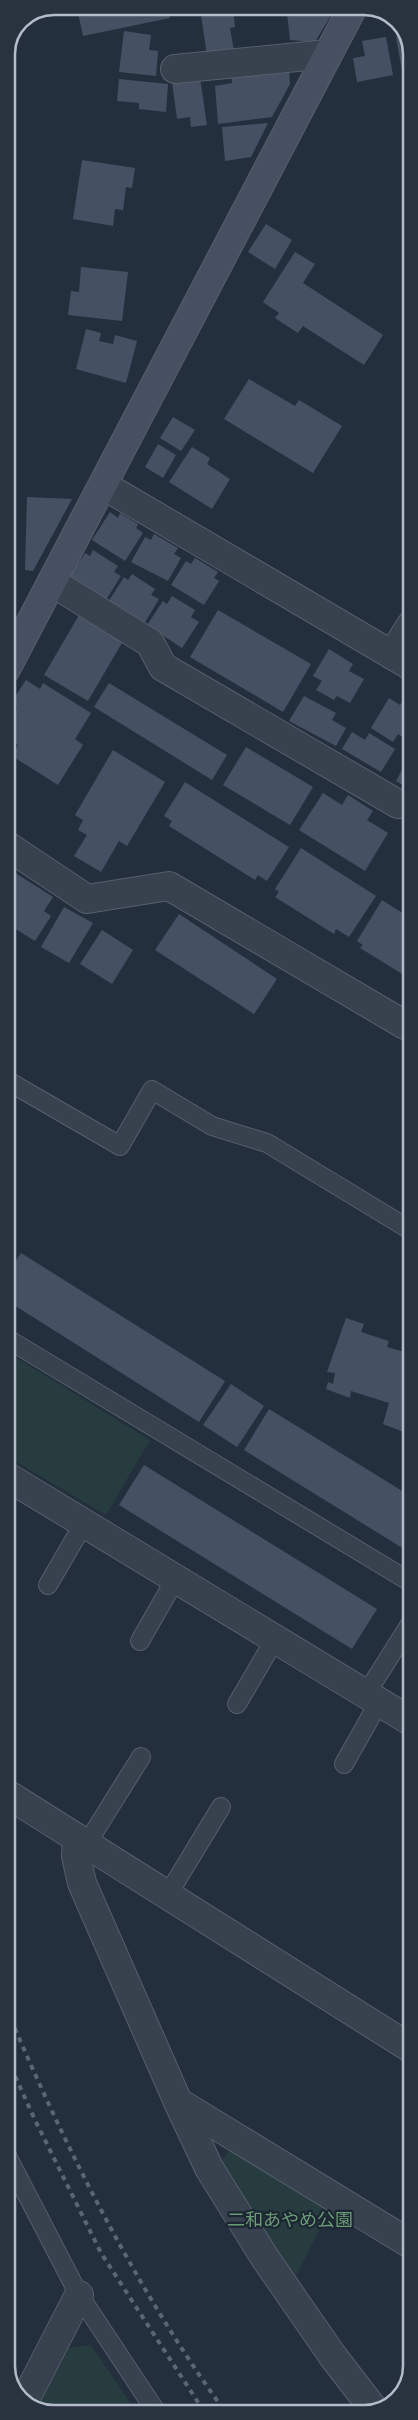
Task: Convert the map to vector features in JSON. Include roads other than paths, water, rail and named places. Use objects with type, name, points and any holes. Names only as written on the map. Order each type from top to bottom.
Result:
[{"type":"street","points":[[15,652],[349,15]]},
{"type":"street","points":[[175,69],[328,54]]},
{"type":"street","points":[[103,485],[402,661]]},
{"type":"street","points":[[52,582],[150,643],[163,667],[398,804]]},
{"type":"street","points":[[15,851],[87,898],[169,886],[403,1024]]},
{"type":"street","points":[[15,1481],[403,1716]]},
{"type":"street","points":[[15,1800],[403,2043]]},
{"type":"street","points":[[82,1842],[76,1856],[82,1883],[178,2102],[210,2168],[265,2258],[332,2355],[370,2405]]},
{"type":"street","points":[[178,2102],[403,2240]]},
{"type":"street","points":[[28,2395],[79,2295]]},
{"type":"lane","points":[[15,1085],[120,1146],[152,1090],[212,1126],[267,1143],[403,1226]]},
{"type":"lane","points":[[15,1343],[403,1578]]},
{"type":"lane","points":[[48,1584],[84,1523]]},
{"type":"lane","points":[[140,1641],[176,1578]]},
{"type":"lane","points":[[237,1704],[275,1639]]},
{"type":"lane","points":[[344,1764],[373,1698],[403,1639]]},
{"type":"lane","points":[[82,1842],[141,1757]]},
{"type":"lane","points":[[167,1896],[221,1807]]},
{"type":"lane","points":[[15,2171],[79,2295],[152,2405]]},
{"type":"railway","points":[[15,2028],[54,2115],[105,2218],[162,2318],[220,2405]]},
{"type":"railway","points":[[15,2076],[101,2253],[200,2405]]},
{"type":"park label","name":"二和あやめ公園","points":[[290,2220]]}]
